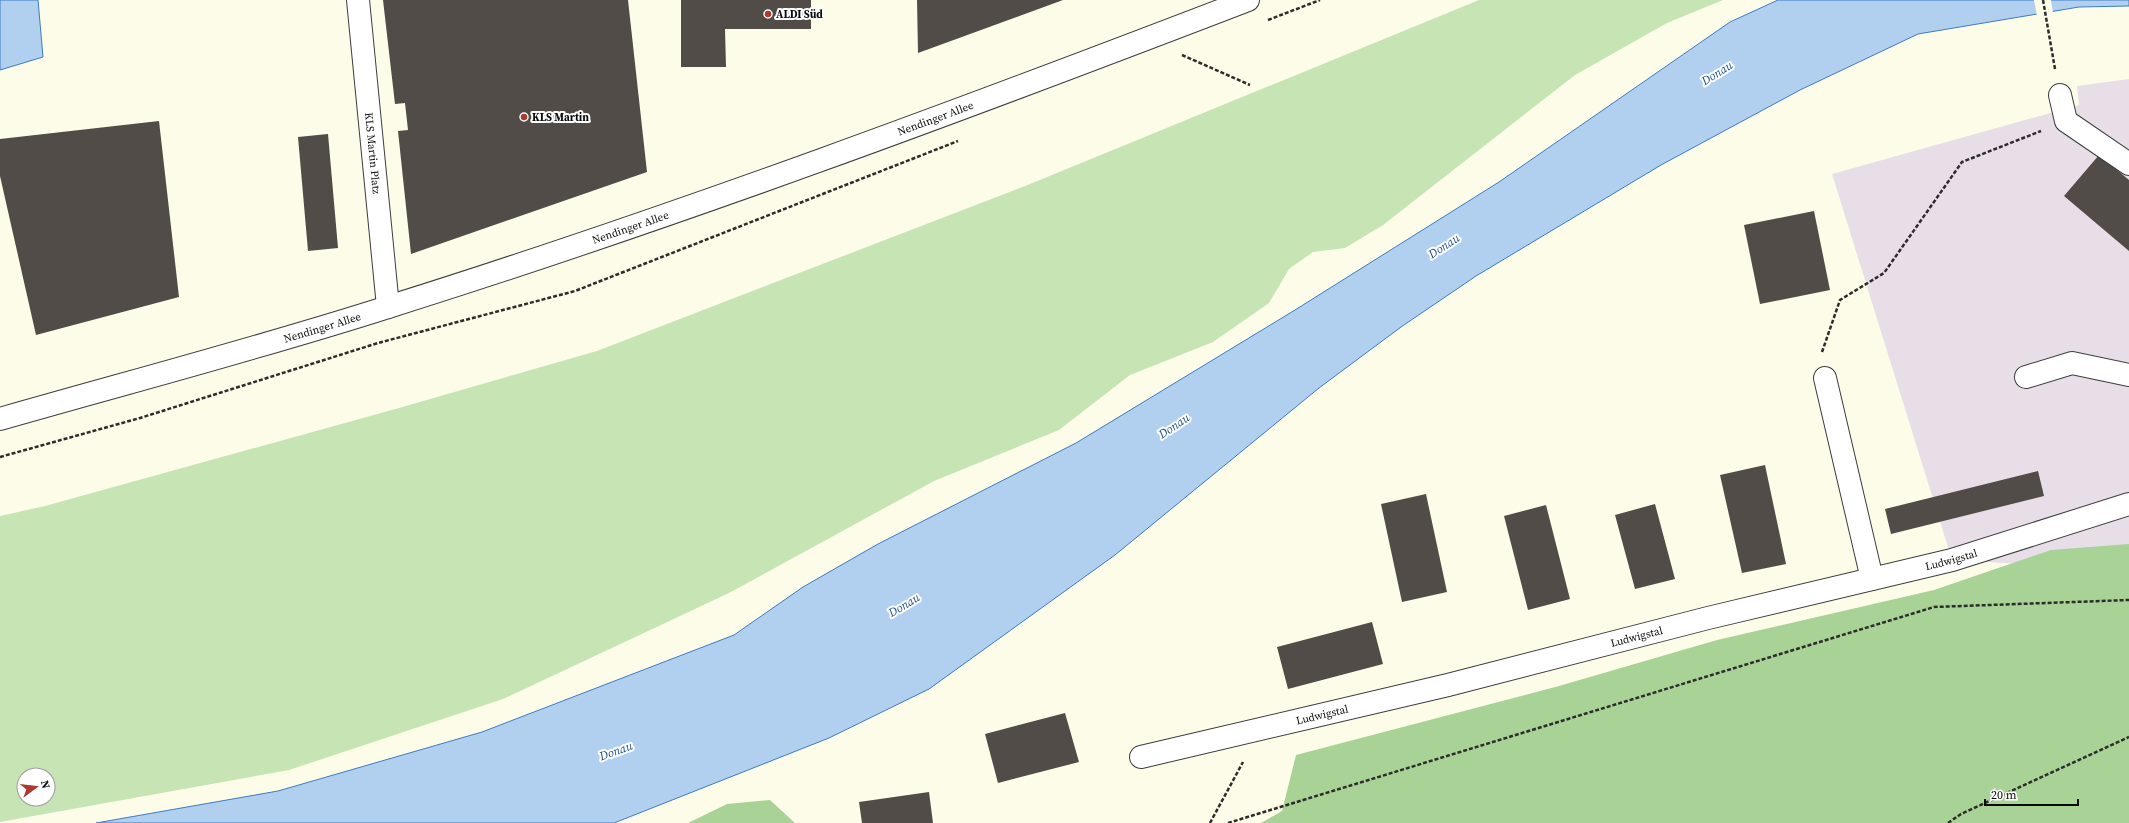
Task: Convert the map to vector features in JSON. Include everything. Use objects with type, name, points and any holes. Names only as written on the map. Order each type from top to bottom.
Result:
[{"type":"street","name":"KLS Martin Platz","points":[[358,0],[388,307]]},
{"type":"street","name":"Nendinger Allee","points":[[0,419],[388,307],[757,183],[1248,0]]},
{"type":"street","points":[[2060,95],[2066,121],[2129,164]]},
{"type":"street","points":[[2026,377],[2072,363],[2129,375]]},
{"type":"street","points":[[1825,378],[1872,579]]},
{"type":"street","name":"Ludwigstal","points":[[1142,756],[1260,730],[1448,685],[1708,618],[1952,560],[2129,504]]},
{"type":"path","points":[[2043,0],[2060,95]]},
{"type":"path","points":[[1167,31],[1181,54],[1250,85]]},
{"type":"path","points":[[1825,378],[1822,353],[1840,300],[1884,273],[1962,162],[2066,121]]},
{"type":"path","points":[[1228,823],[1934,607],[2129,600]]},
{"type":"path","points":[[1210,823],[1260,730]]},
{"type":"path","points":[[1948,823],[1961,814],[2129,737]]},
{"type":"shaded area","points":[[2129,79],[2129,570],[1952,560],[1832,174],[2079,105],[2077,86]]},
{"type":"green space","points":[[1479,0],[1723,0],[1667,23],[1575,75],[1383,225],[1345,248],[1313,252],[1289,269],[1269,303],[1213,342],[1130,375],[1059,430],[934,481],[729,593],[503,699],[289,770],[0,822],[0,516],[45,506],[399,408],[597,351],[1030,184]]},
{"type":"green space","points":[[2129,544],[2129,823],[1261,823],[1282,811],[1296,755],[1559,686],[1717,640],[1934,590],[2051,550]]},
{"type":"green space","points":[[770,800],[795,823],[688,823],[727,804]]},
{"type":"water","points":[[0,0],[38,0],[43,57],[0,70]]},
{"type":"water","name":"Donau","points":[[1778,0],[2129,0],[2129,6],[2079,7],[1918,34],[1800,90],[1661,165],[1476,276],[1401,327],[1319,388],[1115,555],[929,689],[829,738],[614,823],[96,823],[278,791],[482,732],[734,635],[803,587],[878,544],[1076,443],[1295,310],[1499,182],[1730,22]]},
{"type":"pier","points":[[2034,0],[2051,0],[2053,13],[2037,16]]},
{"type":"building","name":"KLS Martin","points":[[383,0],[628,0],[647,172],[411,254],[398,131],[408,130],[405,103],[395,104]]},
{"type":"building","points":[[681,0],[811,0],[811,29],[725,29],[726,67],[681,67]]},
{"type":"building","points":[[917,0],[1063,0],[918,53]]},
{"type":"building","points":[[159,121],[179,297],[36,335],[0,176],[0,139]]},
{"type":"building","points":[[328,134],[338,248],[308,251],[298,137]]},
{"type":"building","points":[[2099,155],[2129,180],[2129,251],[2064,196]]},
{"type":"building","points":[[1814,211],[1830,290],[1760,304],[1744,225]]},
{"type":"building","points":[[1765,465],[1786,564],[1742,573],[1720,475]]},
{"type":"building","points":[[2038,471],[2044,496],[1891,534],[1885,509]]},
{"type":"building","points":[[1426,494],[1447,592],[1402,602],[1381,504]]},
{"type":"building","points":[[1655,504],[1675,579],[1635,589],[1615,515]]},
{"type":"building","points":[[1546,505],[1570,599],[1528,610],[1504,516]]},
{"type":"building","points":[[1372,622],[1383,664],[1288,689],[1277,647]]},
{"type":"building","points":[[1065,713],[1079,762],[998,783],[985,734]]},
{"type":"building","points":[[929,792],[933,823],[862,823],[859,802]]},
{"type":"place","name":"ALDI Süd","points":[[768,14]]},
{"type":"place","name":"KLS Martin","points":[[524,117]]}]
